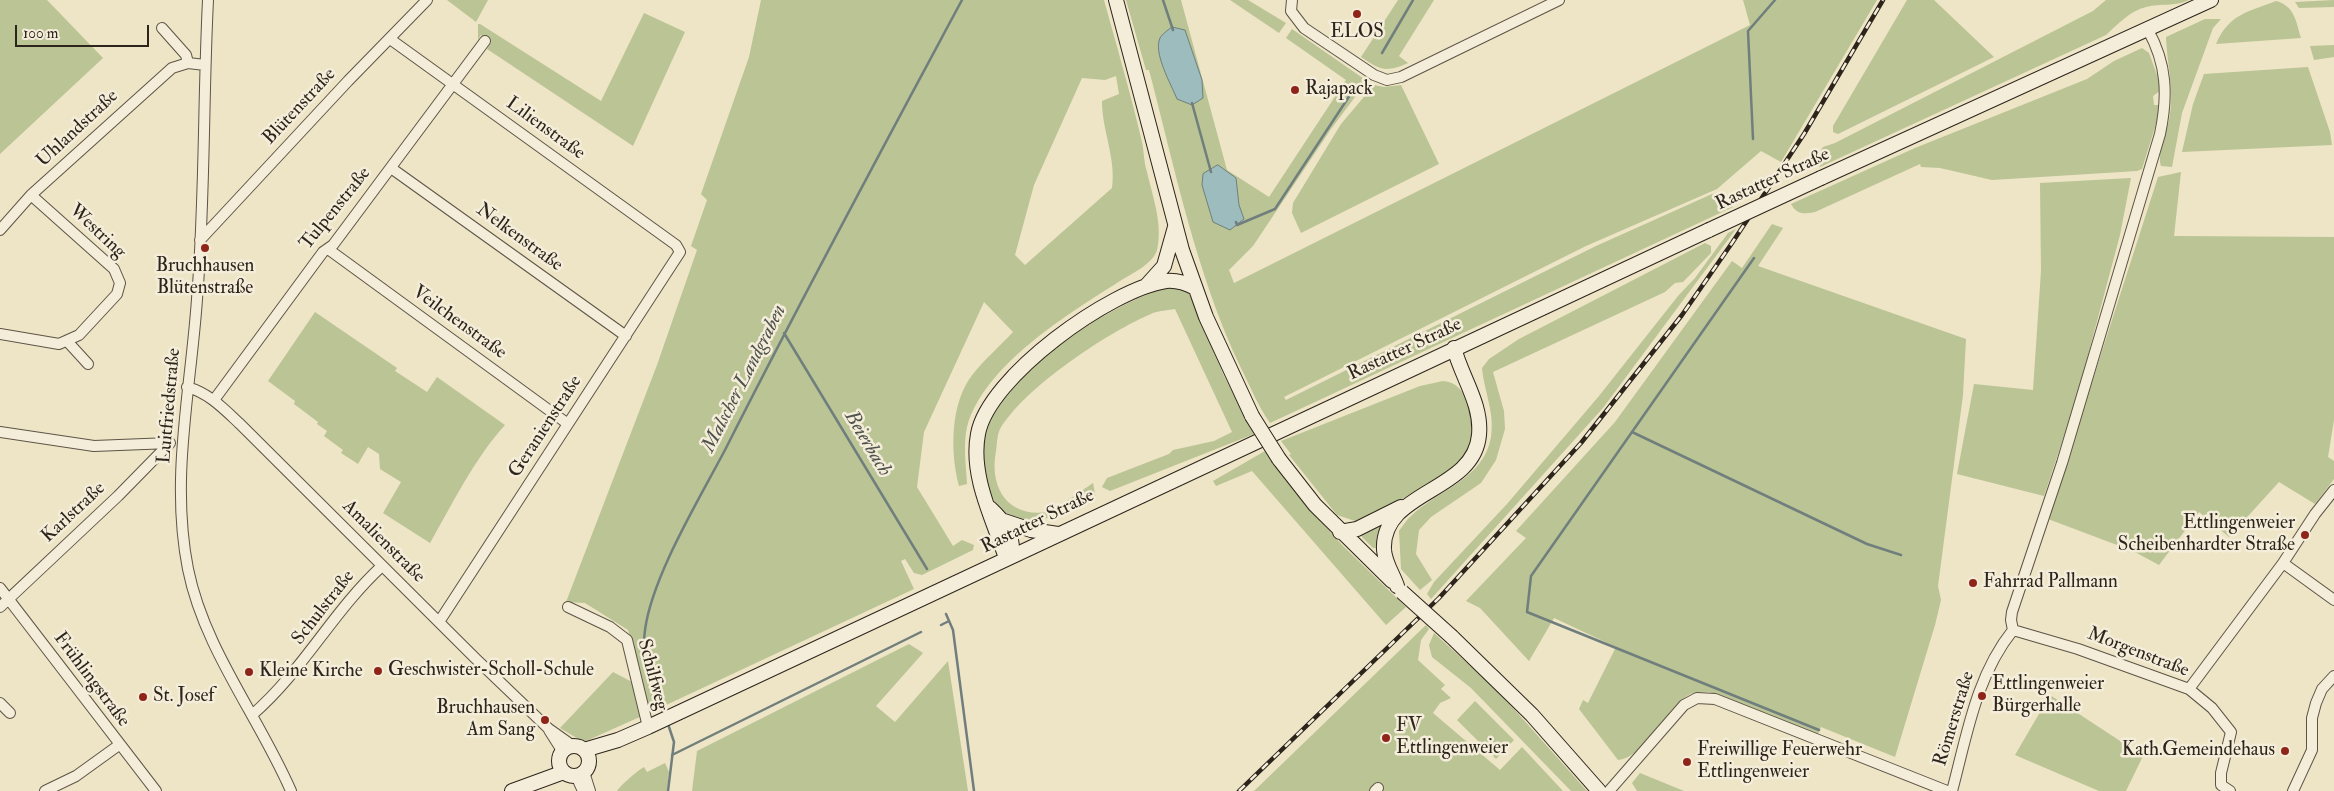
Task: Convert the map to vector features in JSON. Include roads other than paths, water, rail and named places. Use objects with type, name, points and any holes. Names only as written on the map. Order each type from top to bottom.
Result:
[{"type":"main road","points":[[1116,0],[1175,227],[1195,288],[1224,360],[1252,416],[1279,459],[1315,505],[1340,532],[1532,715],[1597,788]]},
{"type":"main road","name":"Rastatter Straße","points":[[512,791],[1454,348],[2211,0]]},
{"type":"main road","points":[[1146,286],[1164,266],[1175,227]]},
{"type":"main road","points":[[1009,557],[980,483],[976,458],[978,433],[986,412],[997,394],[1024,366],[1074,326],[1146,286],[1173,281],[1183,282],[1195,288]]},
{"type":"main road","points":[[1340,532],[1357,530],[1391,510],[1410,503],[1447,481],[1466,463],[1476,446],[1479,427],[1477,406],[1459,366],[1454,348]]},
{"type":"main road","points":[[1399,589],[1386,558],[1385,542],[1389,524],[1410,503]]},
{"type":"main road","points":[[988,506],[1004,521],[1013,541],[1009,557]]},
{"type":"main road","points":[[1004,521],[1031,530],[1058,534]]},
{"type":"street","name":"Luitfriedstraße","points":[[208,0],[197,302],[182,443],[183,528],[188,570],[201,618],[291,791]]},
{"type":"street","name":"Blütenstraße","points":[[200,240],[427,0]]},
{"type":"street","points":[[1292,0],[1291,11],[1304,28],[1374,75],[1387,80],[1400,77],[1560,0]]},
{"type":"street","points":[[162,28],[186,55],[188,63],[205,65]]},
{"type":"street","points":[[2013,630],[2012,612],[2062,463],[2165,112],[2165,75],[2157,49],[2148,30]]},
{"type":"street","name":"Lilienstraße","points":[[390,39],[680,249]]},
{"type":"street","name":"Tulpenstraße","points":[[214,400],[322,254],[328,249],[391,168],[485,41]]},
{"type":"street","name":"Uhlandstraße","points":[[0,230],[31,196],[172,68],[188,63]]},
{"type":"street","name":"Nelkenstraße","points":[[391,168],[626,336]]},
{"type":"street","name":"Westring","points":[[31,196],[114,270],[120,283],[117,294],[79,335],[67,341]]},
{"type":"street","name":"Veilchenstraße","points":[[328,249],[568,424]]},
{"type":"street","name":"Geranienstraße","points":[[439,622],[678,257],[680,249]]},
{"type":"street","points":[[0,334],[59,344],[67,341],[88,364]]},
{"type":"street","name":"Amalienstraße","points":[[187,387],[200,391],[214,400],[549,729],[574,761]]},
{"type":"street","points":[[0,432],[94,446],[182,443]]},
{"type":"street","name":"Karlstraße","points":[[0,607],[118,496],[170,443]]},
{"type":"street","points":[[2188,690],[2283,563],[2315,514],[2334,490]]},
{"type":"street","points":[[2283,563],[2334,600]]},
{"type":"street","name":"Schulstraße","points":[[252,715],[294,674],[358,588],[382,566]]},
{"type":"street","name":"Frühlingstraße","points":[[0,588],[156,791]]},
{"type":"street","name":"Schilfweg","points":[[568,607],[610,626],[627,640],[659,721]]},
{"type":"street","name":"Morgenstraße","points":[[2013,630],[2078,649],[2188,690],[2212,708],[2231,732],[2221,773],[2221,785],[2230,791]]},
{"type":"street","name":"Römerstraße","points":[[1952,791],[1982,682],[2000,647],[2013,630]]},
{"type":"street","points":[[2293,791],[2312,750],[2312,718],[2316,703],[2322,689],[2334,676]]},
{"type":"street","points":[[1609,791],[1684,706],[1697,698],[1715,699],[1947,791]]},
{"type":"street","points":[[0,704],[10,713]]},
{"type":"street","points":[[45,791],[76,776],[119,745]]},
{"type":"street","points":[[574,761],[583,791]]},
{"type":"street","points":[[574,761],[590,791]]},
{"type":"water","points":[[1172,27],[1185,30],[1202,80],[1203,98],[1192,105],[1177,99],[1161,60],[1158,44],[1160,38]]},
{"type":"water","points":[[1218,165],[1236,178],[1239,205],[1244,219],[1230,230],[1213,222],[1202,185],[1203,174]]},
{"type":"waterway","name":"Malscher Landgraben","points":[[664,714],[648,673],[644,641],[649,609],[667,562],[813,279],[962,0]]},
{"type":"waterway","points":[[1163,0],[1173,30]]},
{"type":"waterway","points":[[1382,53],[1413,0]]},
{"type":"waterway","points":[[1753,139],[1748,31],[1775,0]]},
{"type":"waterway","points":[[1236,222],[1237,225],[1275,209],[1350,95]]},
{"type":"waterway","points":[[1192,103],[1211,172]]},
{"type":"waterway","points":[[1754,258],[1531,576],[1527,612],[1819,730]]},
{"type":"waterway","name":"Beierbach","points":[[784,333],[927,569]]},
{"type":"waterway","points":[[1632,432],[1867,544],[1901,555]]},
{"type":"waterway","name":"Beierbach","points":[[946,614],[953,630],[974,791]]},
{"type":"waterway","points":[[941,625],[949,621]]},
{"type":"waterway","points":[[672,755],[921,632]]},
{"type":"waterway","name":"Malscher Landgraben","points":[[668,724],[674,742],[668,791]]},
{"type":"railway","points":[[1239,791],[1439,598],[1581,443],[1682,315],[1732,243],[1804,134],[1883,0]]},
{"type":"place","name":"ELOS","points":[[1357,14]]},
{"type":"place","name":"Rajapack","points":[[1295,90]]},
{"type":"place","name":"Bruchhausen Blütenstraße","points":[[205,248]]},
{"type":"place","name":"Ettlingenweier Scheibenhardter Straße","points":[[2305,535]]},
{"type":"place","name":"Fahrrad Pallmann","points":[[1973,583]]},
{"type":"place","name":"Geschwister-Scholl-Schule","points":[[378,671]]},
{"type":"place","name":"Kleine Kirche","points":[[249,672]]},
{"type":"place","name":"Ettlingenweier Bürgerhalle","points":[[1982,696]]},
{"type":"place","name":"St. Josef","points":[[143,697]]},
{"type":"place","name":"Bruchhausen Am Sang","points":[[545,720]]},
{"type":"place","name":"FV Ettlingenweier","points":[[1386,738]]},
{"type":"place","name":"Kath.Gemeindehaus","points":[[2285,751]]},
{"type":"place","name":"Freiwillige Feuerwehr Ettlingenweier","points":[[1687,762]]}]
